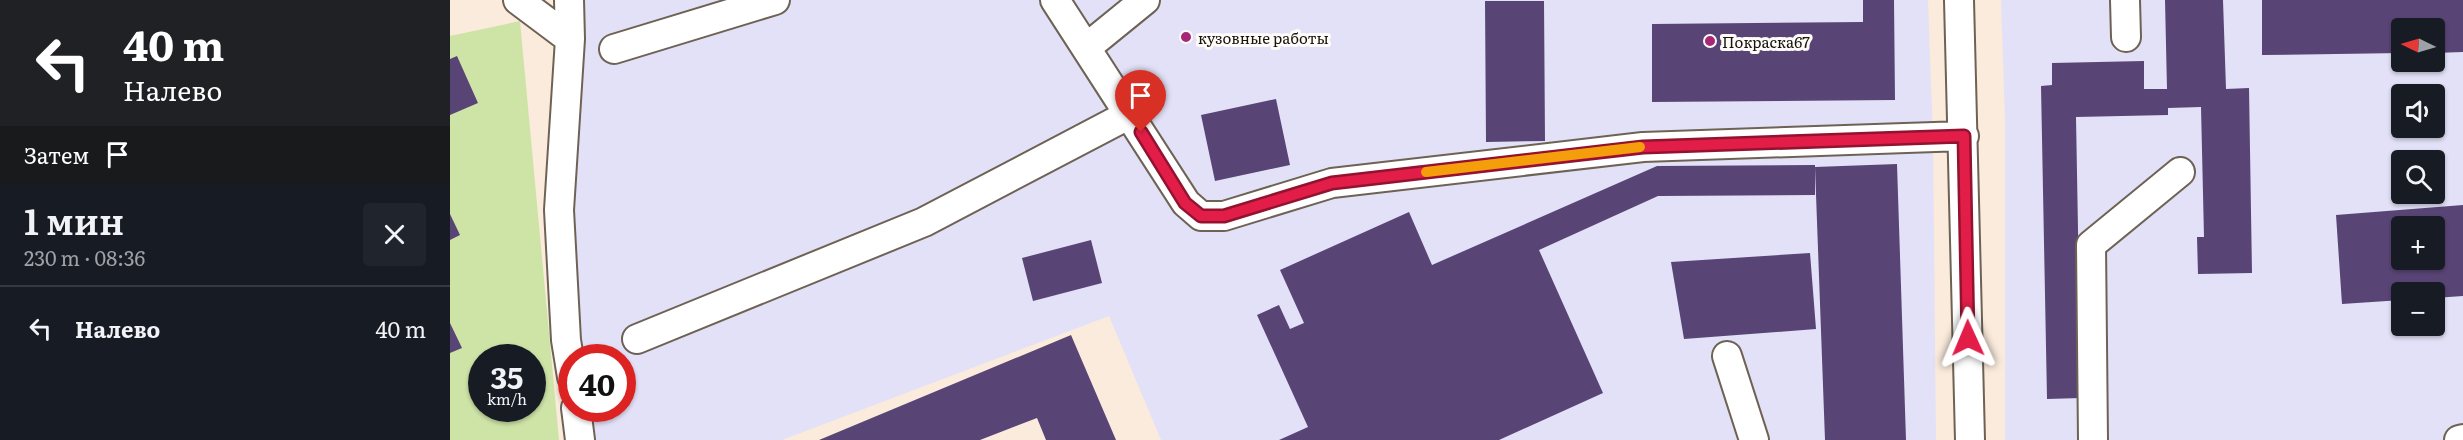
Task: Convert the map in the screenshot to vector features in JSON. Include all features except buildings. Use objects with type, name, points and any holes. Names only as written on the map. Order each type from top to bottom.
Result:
[{"type":"street","points":[[518,0],[570,39]]},
{"type":"street","points":[[567,344],[559,210],[570,39],[569,0]]},
{"type":"street","points":[[614,49],[775,0]]},
{"type":"street","points":[[1055,0],[1185,203],[1201,216],[1224,216],[1332,183],[1643,147],[1964,136]]},
{"type":"street","points":[[1086,48],[1145,0]]},
{"type":"street","points":[[1959,0],[1970,440]]},
{"type":"street","points":[[2125,0],[2126,37]]},
{"type":"street","points":[[637,339],[924,222],[1130,114]]},
{"type":"street","points":[[2093,440],[2091,245],[2180,172]]},
{"type":"street","points":[[1727,356],[1754,440]]},
{"type":"street","points":[[578,422],[580,440]]},
{"type":"shaded area","points":[[567,0],[1928,0],[1933,139],[1936,440],[1161,440],[1109,316],[782,440],[584,440],[581,422],[636,422],[636,344],[572,344]]},
{"type":"shaded area","points":[[2001,0],[2463,0],[2463,440],[2005,440],[2005,121]]},
{"type":"green space","points":[[520,21],[559,440],[450,440],[450,36]]},
{"type":"slow traffic","points":[[1426,172],[1640,147]]},
{"type":"place","name":"кузовные работы","points":[[1186,37]]},
{"type":"place","name":"Покраска67","points":[[1710,41]]},
{"type":"route","points":[[1141,132],[1185,203],[1201,216],[1224,216],[1332,183],[1643,147],[1964,136],[1968,338]]}]
